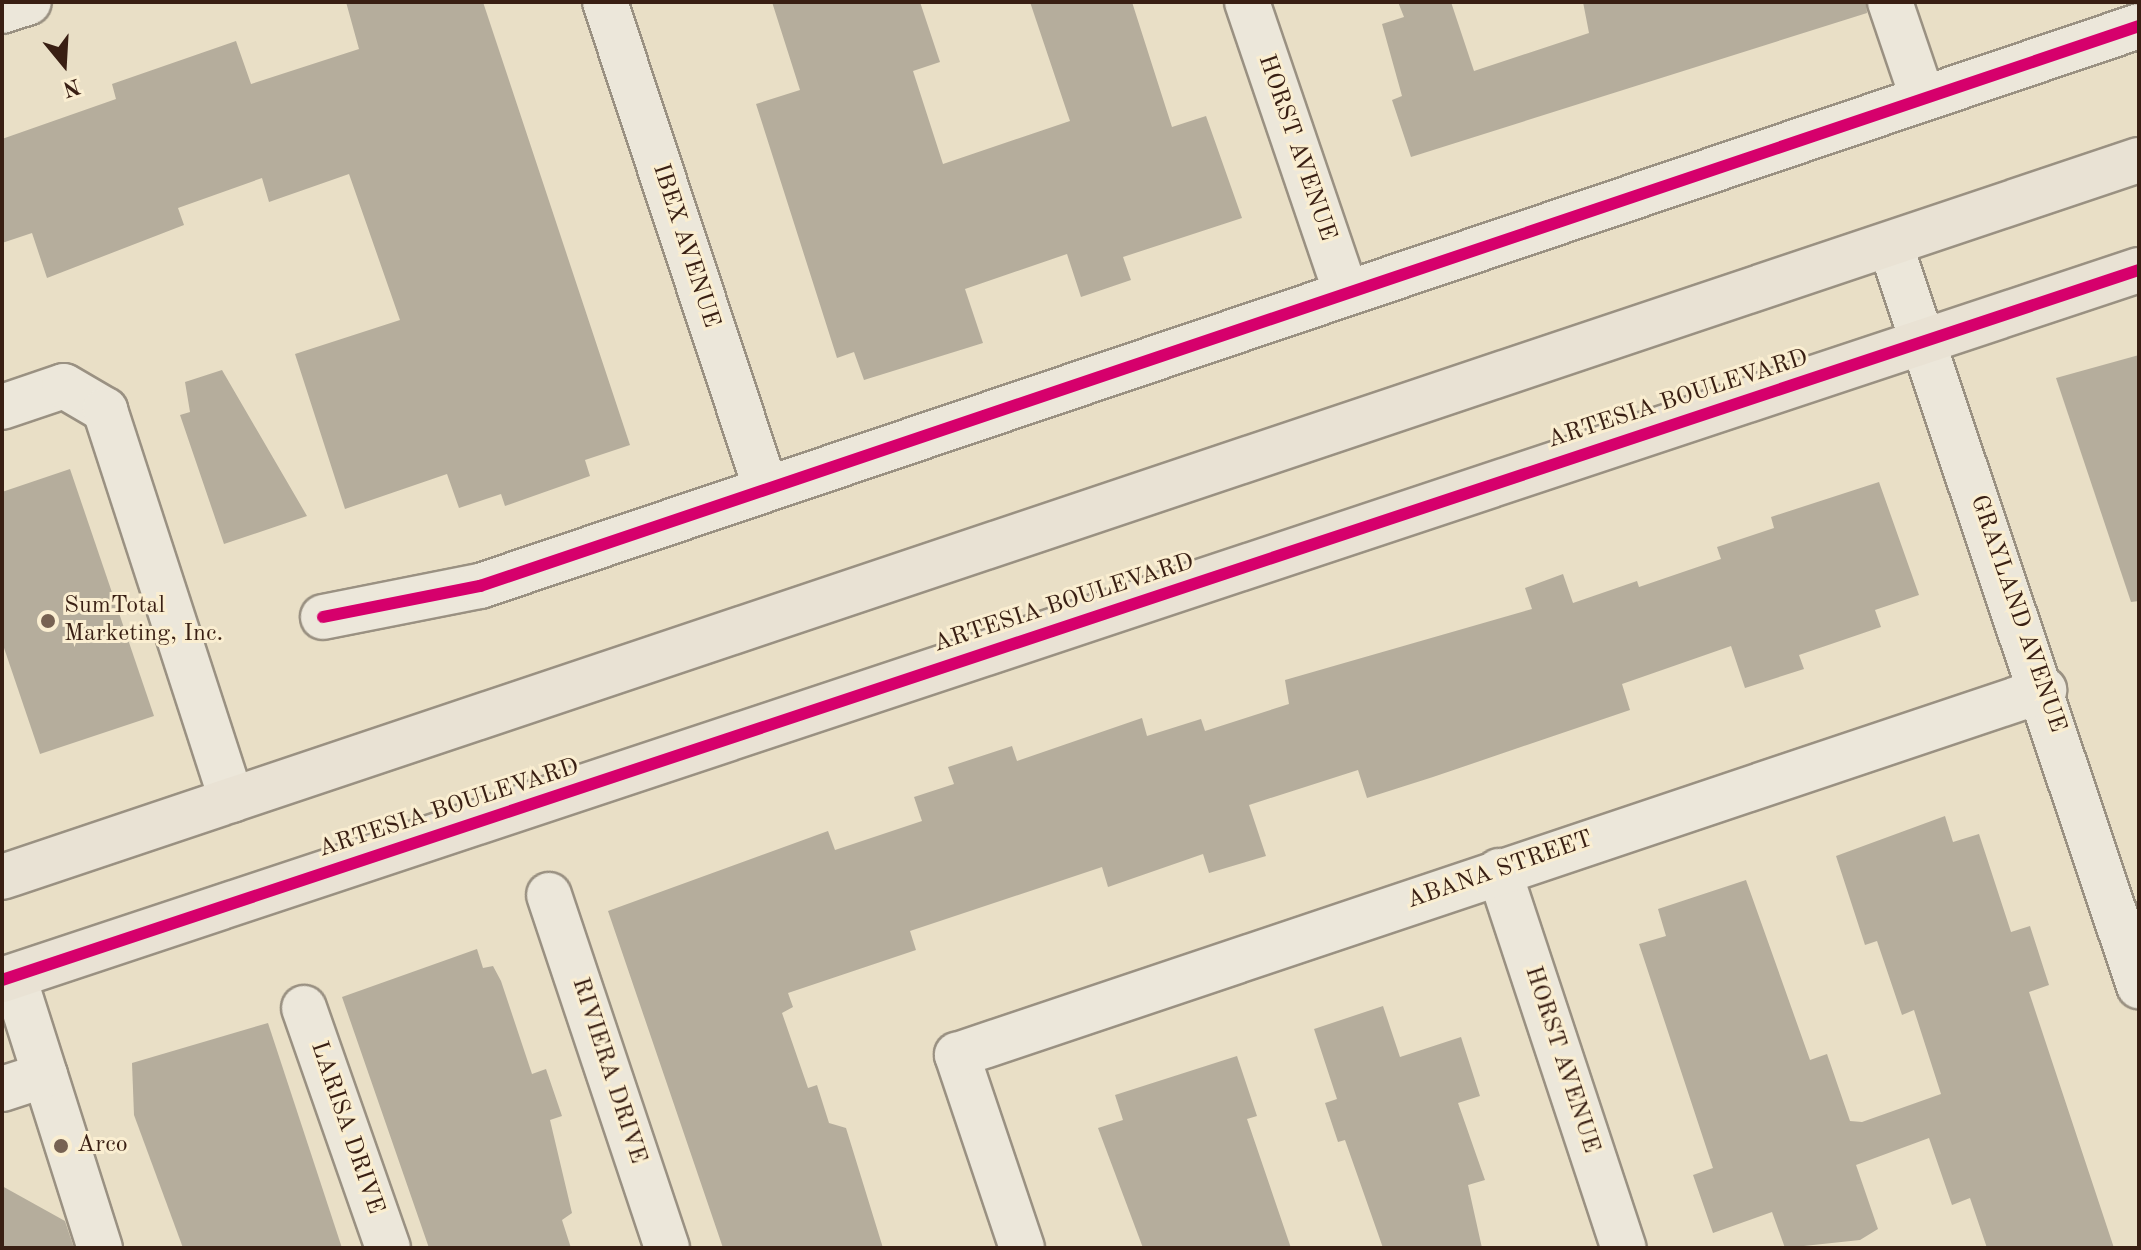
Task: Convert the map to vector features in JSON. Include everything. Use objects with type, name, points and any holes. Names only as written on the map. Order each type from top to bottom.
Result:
[{"type":"main road","points":[[2,877],[2139,160]]},
{"type":"main road","name":"ARTESIA BOULEVARD","points":[[8,978],[2139,270]]},
{"type":"street","points":[[2,11],[29,2]]},
{"type":"street","name":"IBEX AVENUE","points":[[605,2],[766,489]]},
{"type":"street","name":"HORST AVENUE","points":[[1247,2],[1346,293]]},
{"type":"street","points":[[1890,2],[1923,99]]},
{"type":"street","points":[[323,617],[480,586],[2139,26]]},
{"type":"street","name":"GRAYLAND AVENUE","points":[[1890,244],[2044,690],[2139,986]]},
{"type":"street","points":[[2,407],[64,386],[105,410],[232,800]]},
{"type":"street","name":"ABANA STREET","points":[[1022,1248],[957,1055],[2044,690]]},
{"type":"street","name":"HORST AVENUE","points":[[1499,871],[1624,1248]]},
{"type":"street","name":"RIVIERA DRIVE","points":[[549,895],[667,1248]]},
{"type":"street","points":[[8,978],[45,1075],[100,1248]]},
{"type":"street","name":"LARISA DRIVE","points":[[304,1008],[388,1248]]},
{"type":"street","points":[[2,1089],[45,1075]]},
{"type":"building","points":[[346,2],[483,2],[630,445],[585,460],[590,476],[505,506],[501,494],[459,508],[447,474],[345,509],[295,354],[400,320],[349,174],[269,202],[262,178],[178,208],[184,225],[47,278],[32,233],[2,243],[2,139],[116,99],[112,84],[236,41],[251,84],[359,49]]},
{"type":"building","points":[[772,2],[920,2],[940,62],[913,71],[943,164],[1070,121],[1030,2],[1132,2],[1172,127],[1206,116],[1242,218],[1123,257],[1131,280],[1081,297],[1067,254],[965,289],[983,343],[864,380],[854,352],[837,358],[756,104],[800,90]]},
{"type":"building","points":[[1398,2],[1451,2],[1474,71],[1589,33],[1583,2],[1866,2],[1867,13],[1411,157],[1392,100],[1402,96],[1382,24],[1404,17]]},
{"type":"building","points":[[2139,355],[2139,601],[2131,602],[2056,378]]},
{"type":"building","points":[[222,370],[307,516],[224,544],[180,415],[190,412],[185,382]]},
{"type":"building","points":[[70,469],[154,716],[40,754],[2,642],[2,492]]},
{"type":"building","points":[[1879,482],[1919,595],[1875,610],[1881,627],[1799,655],[1804,669],[1745,688],[1731,646],[1622,684],[1630,710],[1433,777],[1367,798],[1358,770],[1249,805],[1266,856],[1209,873],[1203,854],[1108,887],[1102,867],[910,931],[916,950],[788,993],[793,1007],[782,1013],[808,1088],[817,1085],[829,1123],[846,1128],[883,1248],[723,1248],[608,911],[828,831],[835,850],[922,821],[914,797],[954,784],[948,767],[1012,746],[1017,761],[1142,718],[1147,736],[1201,719],[1205,731],[1289,704],[1285,680],[1532,609],[1525,588],[1563,574],[1573,603],[1637,581],[1639,587],[1721,559],[1717,547],[1774,528],[1771,517]]},
{"type":"building","points":[[1945,816],[1953,842],[1979,834],[2011,932],[2030,926],[2049,985],[2029,992],[2114,1248],[1987,1248],[1970,1198],[1952,1205],[1929,1138],[1856,1165],[1878,1229],[1860,1240],[1785,1248],[1772,1212],[1713,1233],[1693,1175],[1713,1168],[1639,944],[1666,936],[1658,909],[1746,880],[1810,1060],[1827,1054],[1850,1121],[1862,1122],[1941,1094],[1914,1010],[1902,1015],[1877,941],[1865,945],[1836,856]]},
{"type":"building","points":[[477,949],[483,968],[493,966],[501,981],[532,1074],[546,1069],[562,1116],[550,1120],[572,1213],[562,1220],[571,1248],[429,1248],[342,997]]},
{"type":"building","points":[[1383,1006],[1400,1057],[1461,1037],[1480,1096],[1458,1103],[1485,1180],[1468,1185],[1482,1248],[1383,1248],[1345,1140],[1338,1142],[1325,1103],[1337,1099],[1314,1029]]},
{"type":"building","points":[[268,1023],[342,1248],[183,1248],[134,1115],[132,1063]]},
{"type":"building","points":[[1237,1056],[1257,1116],[1247,1119],[1291,1248],[1143,1248],[1098,1128],[1123,1120],[1115,1095]]},
{"type":"building","points":[[2,1186],[65,1221],[74,1248],[2,1248]]},
{"type":"cycle path","points":[[323,617],[480,586],[2139,26]]},
{"type":"cycle path","points":[[2,980],[2139,270]]},
{"type":"place","name":"SumTotal Marketing, Inc.","points":[[48,621]]},
{"type":"place","name":"Arco","points":[[61,1146]]}]
